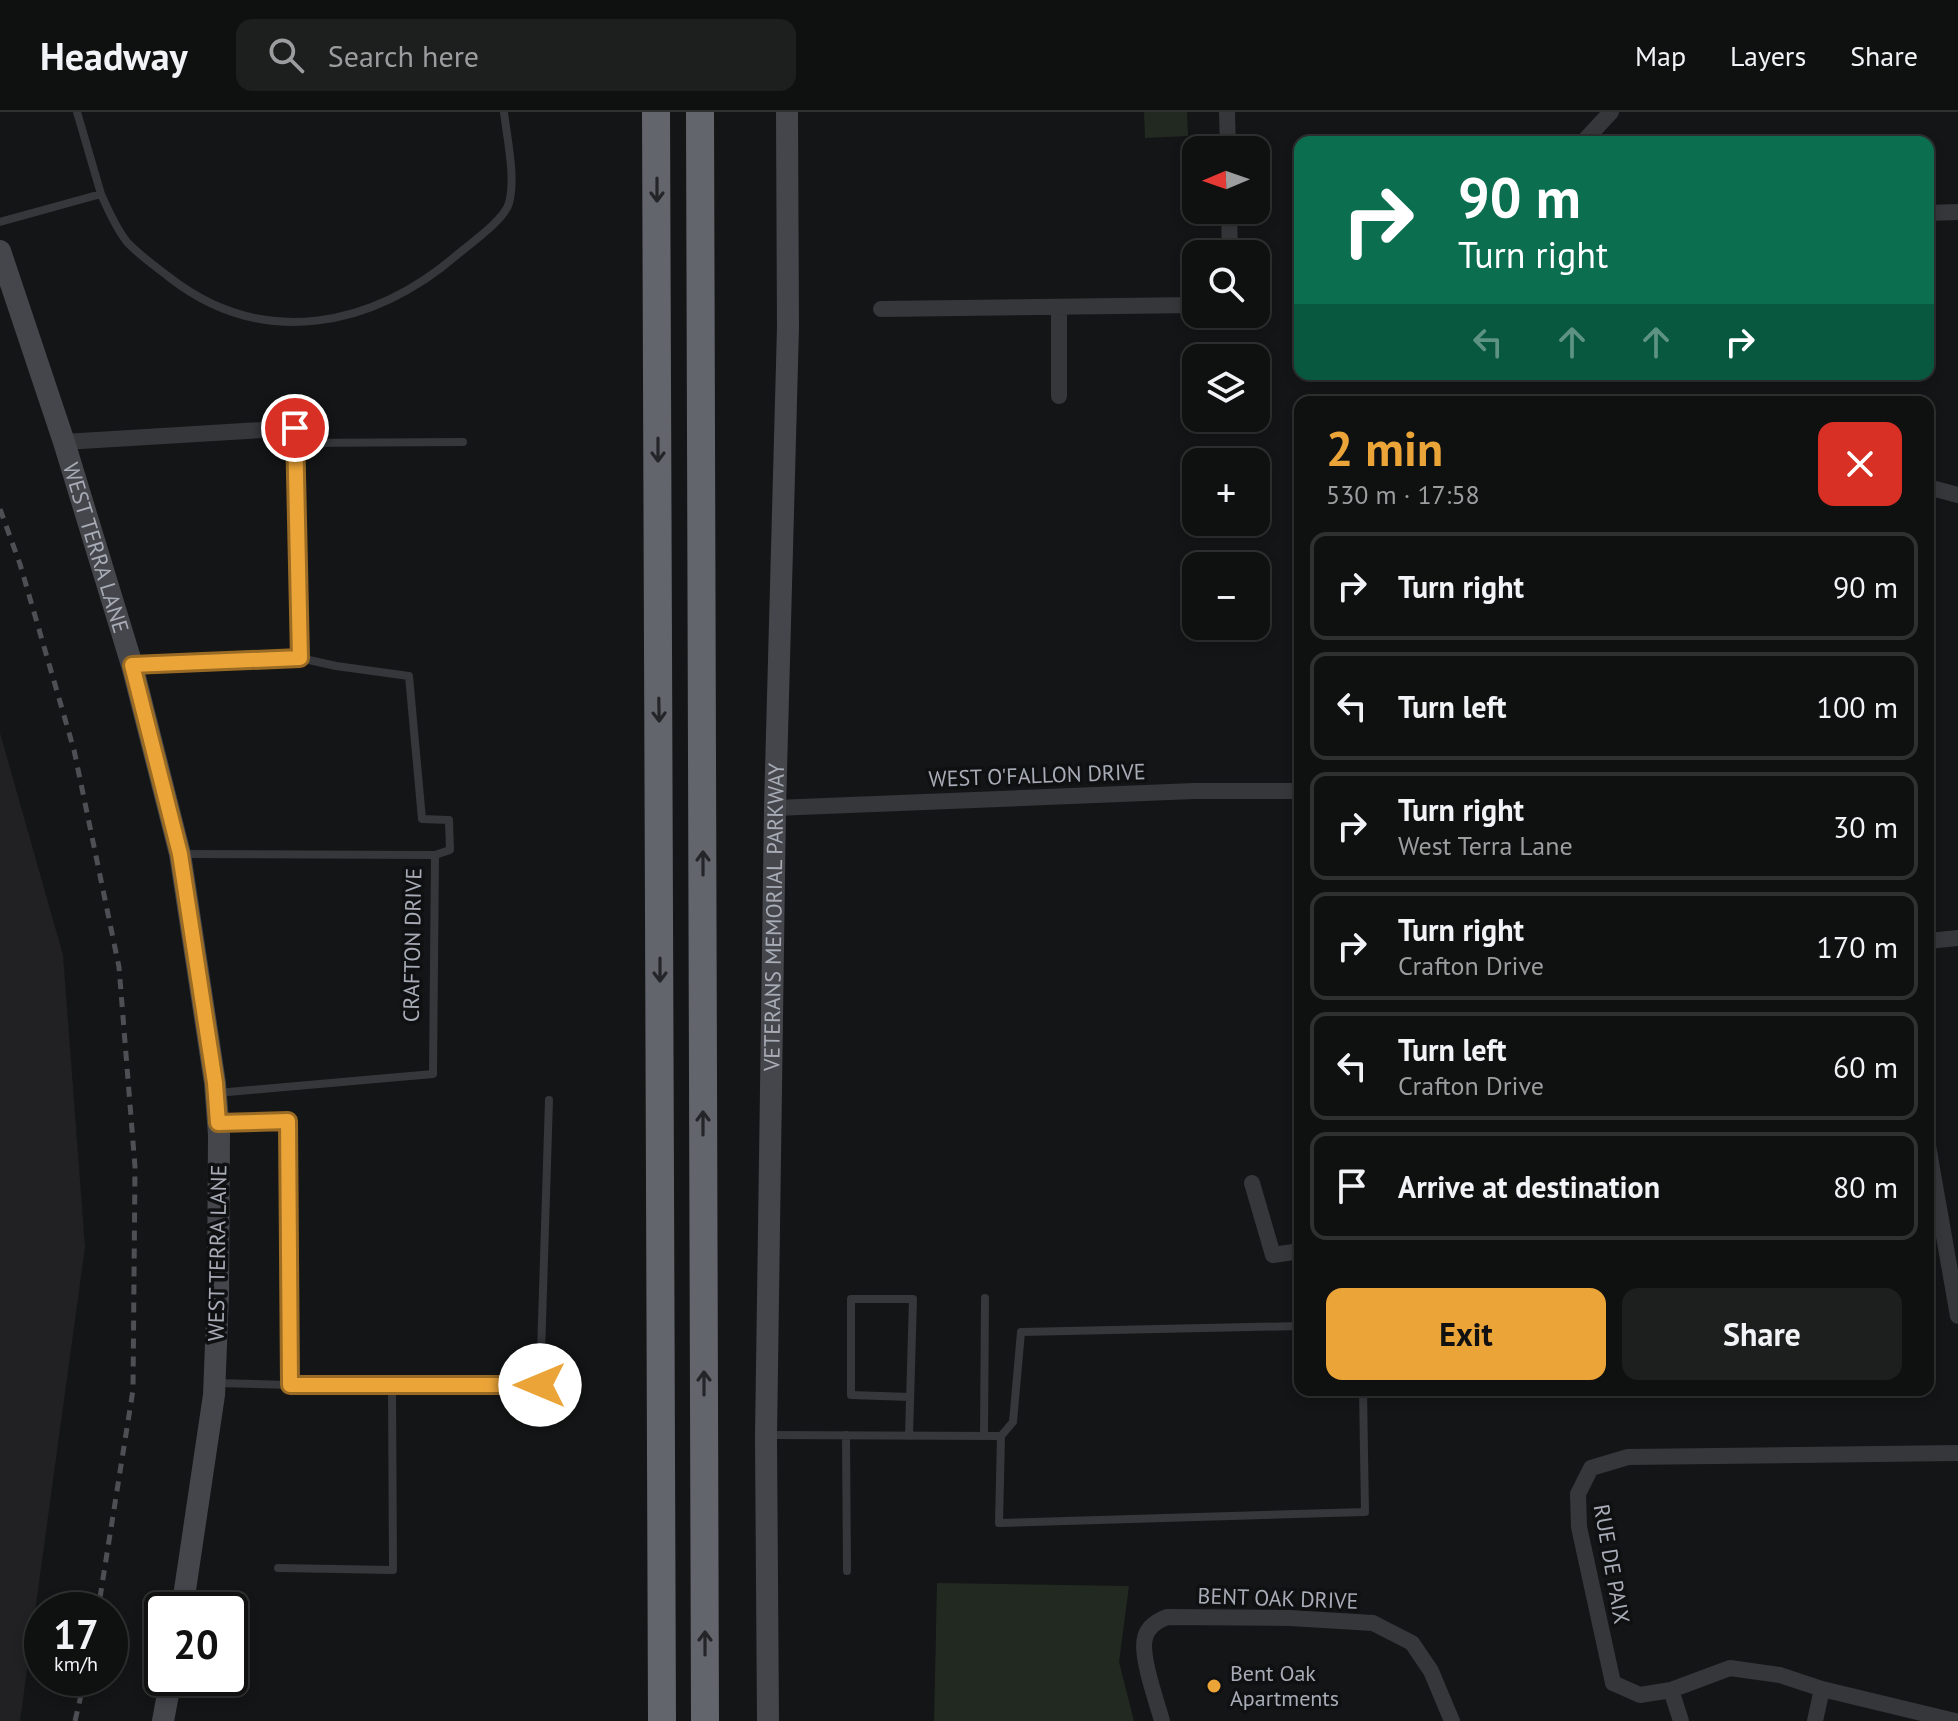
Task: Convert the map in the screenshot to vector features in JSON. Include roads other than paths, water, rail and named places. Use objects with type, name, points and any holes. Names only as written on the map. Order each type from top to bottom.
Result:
[{"type":"highway","points":[[656,112],[662,1721]]},
{"type":"highway","points":[[700,112],[705,1721]]},
{"type":"street","name":"VETERANS MEMORIAL PARKWAY","points":[[768,1721],[766,1435],[775,808],[788,327],[787,112]]},
{"type":"street","points":[[1227,112],[1228,136]]},
{"type":"street","points":[[1589,136],[1611,112]]},
{"type":"street","points":[[1934,213],[1958,212]]},
{"type":"street","name":"WEST TERRA LANE","points":[[0,251],[64,442],[132,665],[180,854],[216,1093],[218,1294],[214,1395],[185,1592]]},
{"type":"street","points":[[881,309],[1182,305]]},
{"type":"street","points":[[1059,307],[1059,396]]},
{"type":"street","points":[[64,442],[295,428],[300,658],[132,665]]},
{"type":"street","points":[[1934,489],[1958,495]]},
{"type":"street","name":"WEST O'FALLON DRIVE","points":[[775,808],[1194,791],[1294,791]]},
{"type":"street","points":[[1934,940],[1958,938]]},
{"type":"street","points":[[1252,1183],[1273,1255],[1294,1252]]},
{"type":"street","points":[[1934,1219],[1958,1316]]},
{"type":"street","name":"RUE DE PAIX","points":[[1955,1721],[1822,1689],[1780,1675],[1730,1668],[1671,1690],[1640,1695],[1613,1683],[1579,1527],[1578,1494],[1591,1468],[1628,1457],[1958,1453]]},
{"type":"street","name":"BENT OAK DRIVE","points":[[1162,1721],[1144,1654],[1145,1636],[1155,1622],[1167,1617],[1290,1618],[1373,1623],[1412,1643],[1431,1671],[1452,1721]]},
{"type":"street","points":[[1815,1721],[1822,1689]]},
{"type":"street","points":[[1671,1690],[1681,1721]]},
{"type":"street","points":[[163,1721],[168,1696]]},
{"type":"lane","points":[[77,112],[101,194],[127,242],[188,292],[218,308],[253,318],[290,322],[317,322],[343,317],[396,296],[438,271],[497,220],[509,206],[511,181],[504,112]]},
{"type":"lane","points":[[0,222],[101,194]]},
{"type":"lane","points":[[296,443],[463,442]]},
{"type":"lane","points":[[300,658],[409,676],[422,819],[449,820],[450,850],[435,855]]},
{"type":"lane","name":"CRAFTON DRIVE","points":[[180,854],[435,855],[433,1074],[216,1093]]},
{"type":"lane","points":[[214,1383],[540,1385],[549,1100]]},
{"type":"lane","points":[[218,1123],[288,1121],[290,1385]]},
{"type":"lane","points":[[984,1436],[985,1298]]},
{"type":"lane","points":[[909,1436],[913,1299],[851,1299],[851,1395],[910,1397]]},
{"type":"lane","points":[[1294,1326],[1021,1332],[1013,1422],[1001,1436],[999,1523],[1365,1512],[1363,1396]]},
{"type":"lane","points":[[278,1568],[393,1570],[392,1385]]},
{"type":"lane","points":[[766,1435],[1001,1436]]},
{"type":"lane","points":[[846,1435],[847,1571]]},
{"type":"railway","points":[[0,509],[20,564],[74,750],[119,967],[135,1167],[133,1390],[101,1592]]},
{"type":"railway","points":[[75,1721],[81,1696]]},
{"type":"place","name":"Bent Oak Apartments","points":[[1214,1686]]}]
